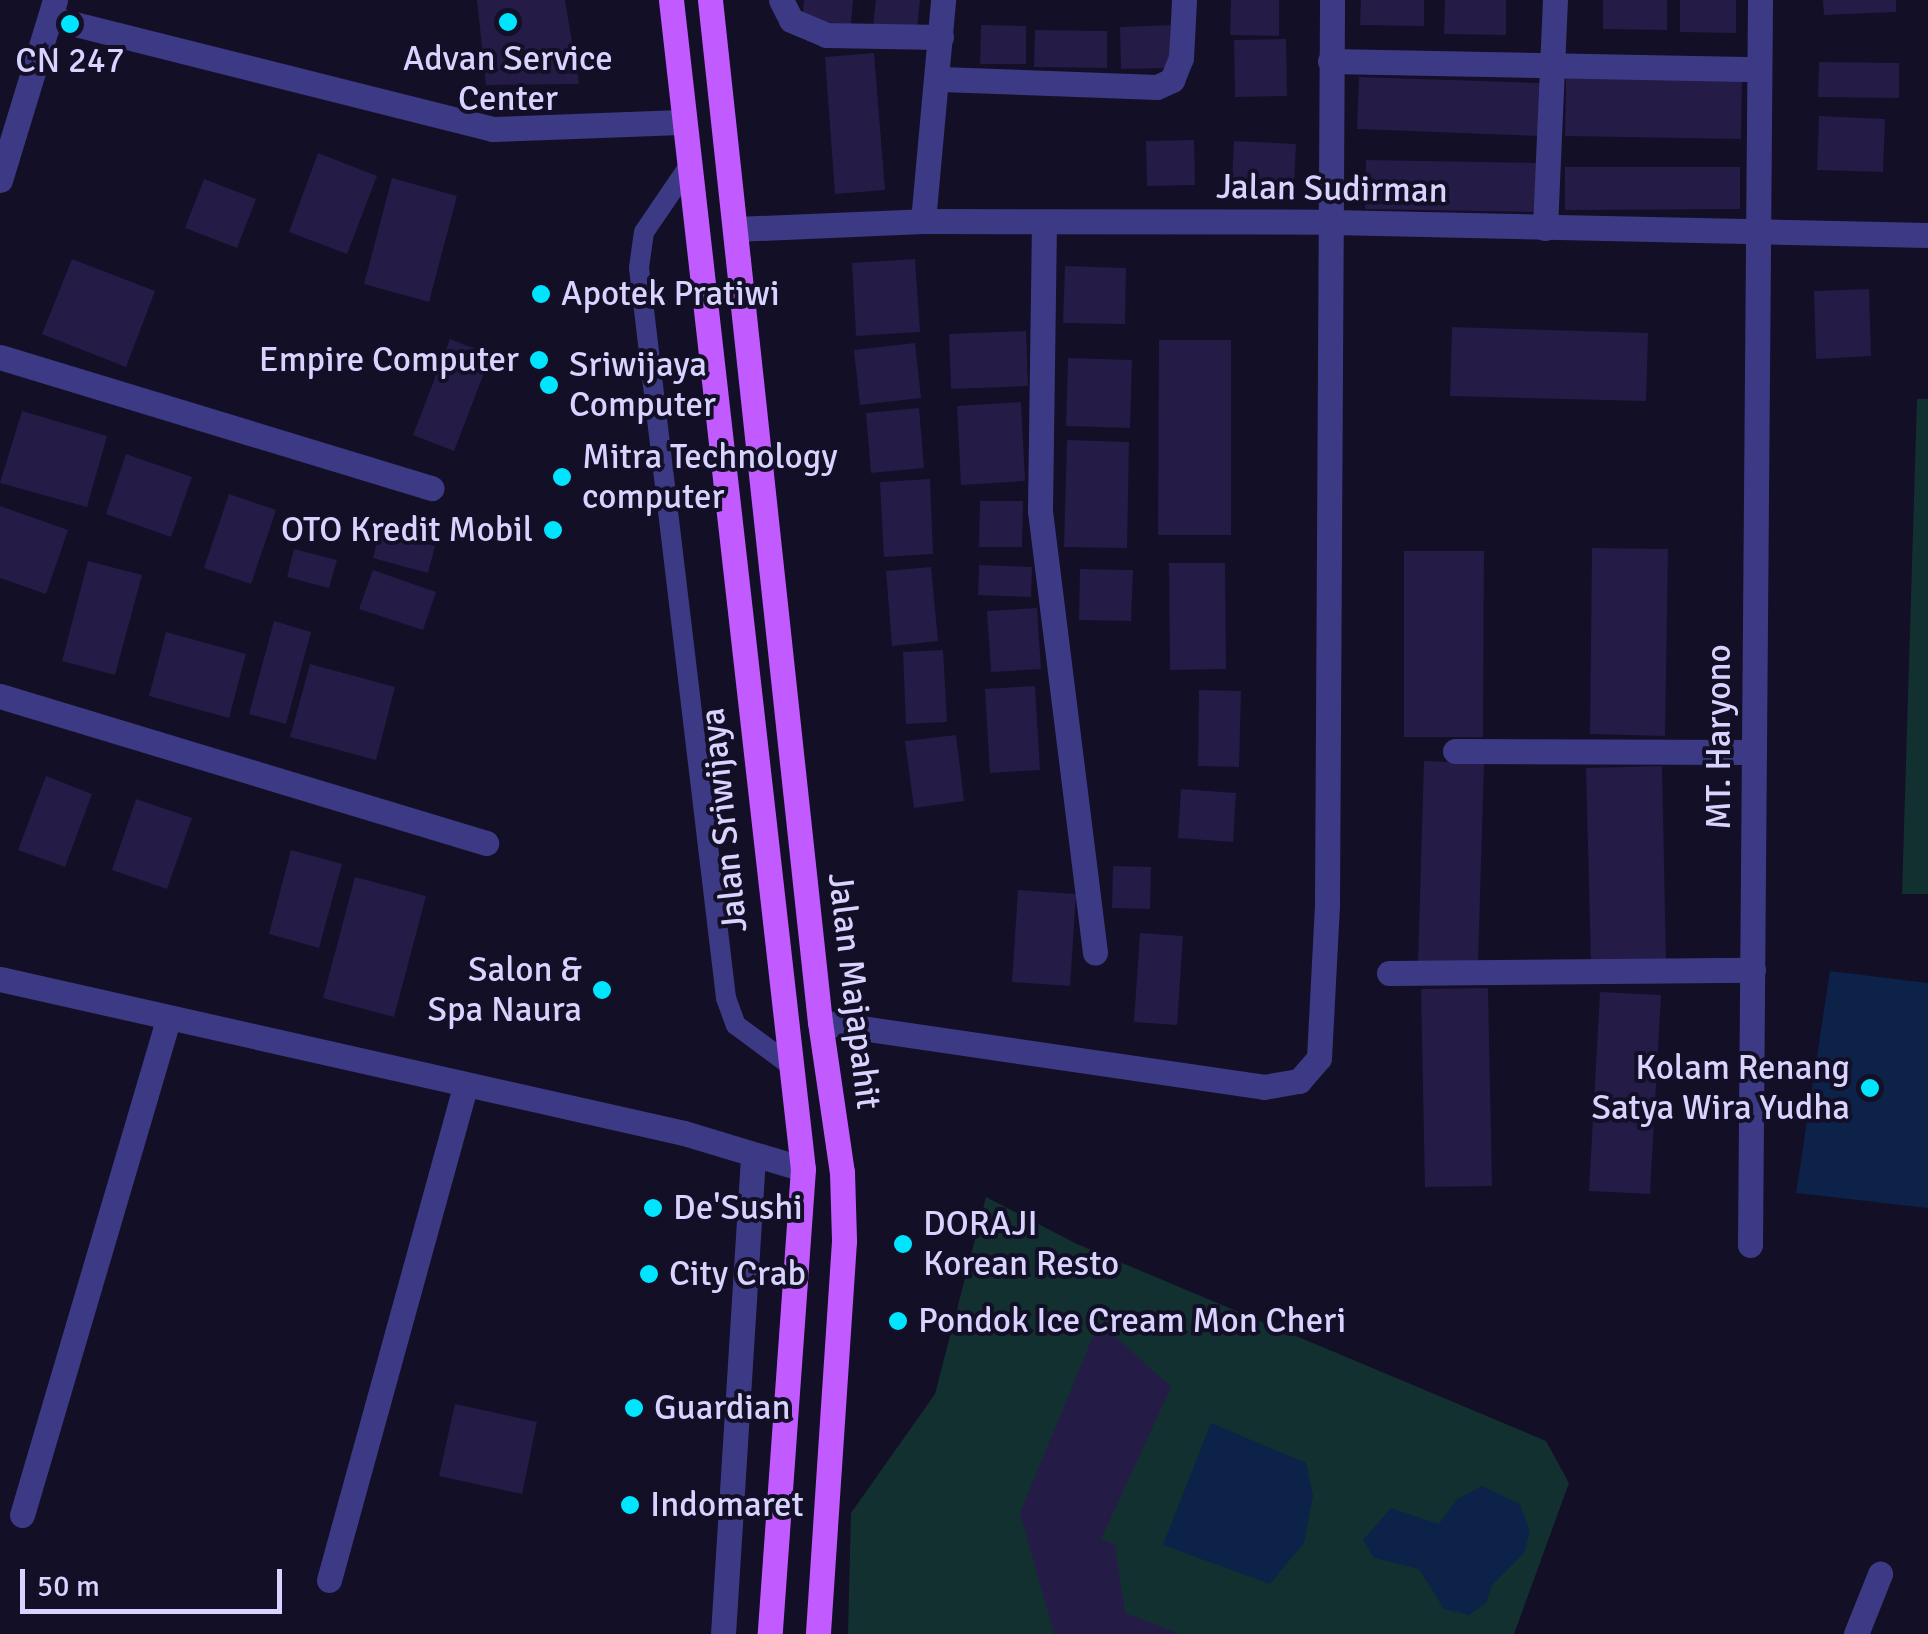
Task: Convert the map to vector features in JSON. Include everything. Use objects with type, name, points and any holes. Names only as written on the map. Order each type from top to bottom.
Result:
[{"type":"main road","name":"Jalan Sriwijaya","points":[[671,0],[681,122],[786,1062],[803,1170],[770,1634]]},
{"type":"main road","name":"Jalan Majapahit","points":[[710,0],[820,1022],[842,1172],[844,1241],[818,1634]]},
{"type":"main road","points":[[736,612],[775,607]]},
{"type":"street","points":[[781,0],[790,20],[826,35],[942,37]]},
{"type":"street","points":[[923,222],[940,79],[944,0]]},
{"type":"street","points":[[940,79],[1156,87],[1172,80],[1181,58],[1184,0]]},
{"type":"street","points":[[820,1022],[1264,1087],[1298,1080],[1320,1058],[1332,0]]},
{"type":"street","points":[[1545,228],[1554,0]]},
{"type":"street","name":"MT. Haryono","points":[[1750,1245],[1760,0]]},
{"type":"street","points":[[0,180],[53,9],[493,129],[681,122]]},
{"type":"street","points":[[1330,61],[1759,69]]},
{"type":"street","name":"Jalan Sudirman","points":[[734,229],[923,222],[1332,222],[1928,235]]},
{"type":"street","points":[[1044,222],[1040,511],[1095,953]]},
{"type":"street","points":[[0,357],[432,488]]},
{"type":"street","points":[[0,696],[486,844]]},
{"type":"street","points":[[1454,751],[1754,752]]},
{"type":"street","points":[[1389,973],[1753,970]]},
{"type":"street","points":[[0,979],[465,1087],[684,1133],[803,1170]]},
{"type":"street","points":[[22,1515],[168,1020]]},
{"type":"street","points":[[330,1580],[465,1087]]},
{"type":"street","points":[[722,1634],[753,1156]]},
{"type":"street","points":[[1856,1634],[1880,1574]]},
{"type":"lane","points":[[688,169],[644,232],[638,268],[726,998],[736,1025],[786,1062]]},
{"type":"green space","points":[[1917,399],[1928,399],[1928,894],[1902,894]]},
{"type":"green space","points":[[986,1197],[1077,1244],[1546,1441],[1569,1483],[1514,1634],[848,1634],[851,1513],[935,1394]]},
{"type":"water","name":"Kolam Renang Satya Wira Yudha","points":[[1830,971],[1928,983],[1928,1208],[1796,1193]]},
{"type":"water","points":[[1211,1423],[1306,1463],[1313,1496],[1304,1543],[1270,1584],[1163,1545]]},
{"type":"water","points":[[1482,1486],[1520,1504],[1530,1531],[1524,1553],[1492,1585],[1486,1603],[1469,1615],[1444,1609],[1419,1569],[1374,1558],[1363,1540],[1391,1508],[1439,1524],[1456,1500]]},
{"type":"building","points":[[477,0],[565,0],[579,84],[486,85]]},
{"type":"building","points":[[804,0],[853,0],[851,24],[802,21]]},
{"type":"building","points":[[876,0],[920,0],[917,30],[873,26]]},
{"type":"building","points":[[1231,0],[1279,0],[1279,36],[1230,35]]},
{"type":"building","points":[[1361,0],[1424,0],[1424,26],[1360,25]]},
{"type":"building","points":[[1445,0],[1506,0],[1506,35],[1444,34]]},
{"type":"building","points":[[1603,0],[1667,0],[1667,30],[1603,29]]},
{"type":"building","points":[[1680,0],[1736,0],[1736,33],[1680,32]]},
{"type":"building","points":[[1823,0],[1896,0],[1896,12],[1824,15]]},
{"type":"building","points":[[981,25],[1026,26],[1026,64],[980,64]]},
{"type":"building","points":[[1170,25],[1171,68],[1121,69],[1120,27]]},
{"type":"building","points":[[1035,30],[1107,31],[1107,68],[1034,67]]},
{"type":"building","points":[[1286,39],[1287,96],[1235,97],[1234,40]]},
{"type":"building","points":[[874,53],[885,190],[835,194],[825,57]]},
{"type":"building","points":[[1819,62],[1899,63],[1899,98],[1818,97]]},
{"type":"building","points":[[1359,77],[1541,83],[1539,136],[1357,129]]},
{"type":"building","points":[[1566,78],[1742,81],[1741,139],[1565,136]]},
{"type":"building","points":[[1819,116],[1885,119],[1883,172],[1817,170]]},
{"type":"building","points":[[1194,140],[1195,185],[1147,186],[1146,141]]},
{"type":"building","points":[[1234,141],[1296,144],[1293,202],[1231,199]]},
{"type":"building","points":[[318,153],[377,176],[347,254],[289,232]]},
{"type":"building","points":[[1366,160],[1542,163],[1541,212],[1365,209]]},
{"type":"building","points":[[1565,167],[1740,167],[1740,209],[1565,210]]},
{"type":"building","points":[[392,178],[457,196],[429,302],[364,284]]},
{"type":"building","points":[[204,179],[256,199],[237,248],[185,228]]},
{"type":"building","points":[[72,259],[155,291],[126,367],[42,334]]},
{"type":"building","points":[[915,259],[920,332],[856,336],[852,263]]},
{"type":"building","points":[[1065,266],[1126,268],[1125,324],[1063,323]]},
{"type":"building","points":[[1869,289],[1871,356],[1816,359],[1814,291]]},
{"type":"building","points":[[1452,327],[1648,333],[1646,401],[1450,396]]},
{"type":"building","points":[[1026,331],[1028,386],[951,389],[949,334]]},
{"type":"building","points":[[450,339],[491,355],[454,451],[413,435]]},
{"type":"building","points":[[1159,340],[1231,340],[1231,535],[1158,535]]},
{"type":"building","points":[[915,343],[921,398],[860,405],[854,350]]},
{"type":"building","points":[[1068,358],[1132,360],[1130,428],[1066,426]]},
{"type":"building","points":[[1021,402],[1025,481],[961,485],[957,406]]},
{"type":"building","points":[[919,408],[924,468],[871,473],[866,413]]},
{"type":"building","points":[[22,411],[107,436],[87,507],[0,483]]},
{"type":"building","points":[[1067,440],[1129,442],[1127,548],[1064,547]]},
{"type":"building","points":[[126,454],[192,477],[171,537],[106,514]]},
{"type":"building","points":[[930,479],[933,554],[884,557],[880,482]]},
{"type":"building","points":[[229,494],[276,510],[251,584],[204,568]]},
{"type":"building","points":[[980,501],[1023,501],[1022,547],[979,547]]},
{"type":"building","points":[[0,506],[68,530],[46,594],[0,578]]},
{"type":"building","points":[[380,531],[435,546],[428,573],[373,558]]},
{"type":"building","points":[[1592,548],[1668,549],[1665,736],[1590,734]]},
{"type":"building","points":[[294,549],[337,560],[329,588],[287,577]]},
{"type":"building","points":[[1404,551],[1484,551],[1483,737],[1404,737]]},
{"type":"building","points":[[88,561],[142,575],[115,675],[62,661]]},
{"type":"building","points":[[1169,563],[1225,563],[1226,669],[1170,670]]},
{"type":"building","points":[[979,565],[1032,567],[1031,597],[978,595]]},
{"type":"building","points":[[931,567],[938,641],[892,646],[886,571]]},
{"type":"building","points":[[1080,569],[1133,570],[1131,621],[1079,620]]},
{"type":"building","points":[[373,570],[436,592],[423,630],[359,609]]},
{"type":"building","points":[[1037,608],[1041,669],[991,672],[987,611]]},
{"type":"building","points":[[274,621],[311,632],[286,724],[249,714]]},
{"type":"building","points":[[166,632],[246,654],[229,718],[149,696]]},
{"type":"building","points":[[943,650],[947,722],[906,724],[903,652]]},
{"type":"building","points":[[310,664],[395,687],[376,760],[290,737]]},
{"type":"building","points":[[1035,686],[1040,770],[990,773],[985,689]]},
{"type":"building","points":[[1199,690],[1241,691],[1239,767],[1198,766]]},
{"type":"building","points":[[956,735],[964,801],[914,808],[905,741]]},
{"type":"building","points":[[1424,761],[1484,763],[1478,964],[1418,962]]},
{"type":"building","points":[[1662,766],[1666,962],[1591,964],[1586,768]]},
{"type":"building","points":[[46,776],[92,794],[65,867],[18,850]]},
{"type":"building","points":[[1181,789],[1236,793],[1233,842],[1178,838]]},
{"type":"building","points":[[136,799],[192,818],[167,889],[112,870]]},
{"type":"building","points":[[291,850],[342,864],[319,948],[269,934]]},
{"type":"building","points":[[1113,866],[1151,867],[1150,909],[1112,908]]},
{"type":"building","points":[[355,877],[426,896],[394,1017],[323,998]]},
{"type":"building","points":[[1018,890],[1076,894],[1070,986],[1012,982]]},
{"type":"building","points":[[1140,933],[1183,936],[1177,1025],[1134,1022]]},
{"type":"building","points":[[1488,988],[1492,1186],[1425,1187],[1421,989]]},
{"type":"building","points":[[1600,992],[1661,995],[1650,1194],[1589,1191]]},
{"type":"building","points":[[1099,1322],[1171,1387],[1101,1539],[1115,1545],[1125,1613],[1180,1634],[1054,1634],[1020,1513]]},
{"type":"building","points":[[455,1404],[537,1422],[522,1494],[439,1476]]},
{"type":"place","name":"Advan Service Center","points":[[508,22]]},
{"type":"place","name":"CN 247","points":[[70,24]]},
{"type":"place","name":"Apotek Pratiwi","points":[[541,294]]},
{"type":"place","name":"Empire Computer","points":[[539,360]]},
{"type":"place","name":"Sriwijaya Computer","points":[[549,385]]},
{"type":"place","name":"Mitra Technology computer","points":[[562,477]]},
{"type":"place","name":"OTO Kredit Mobil","points":[[553,530]]},
{"type":"place","name":"Salon & Spa Naura","points":[[602,990]]},
{"type":"place","name":"Kolam Renang Satya Wira Yudha","points":[[1870,1088]]},
{"type":"place","name":"De'Sushi","points":[[653,1208]]},
{"type":"place","name":"DORAJI Korean Resto","points":[[903,1244]]},
{"type":"place","name":"City Crab","points":[[649,1274]]},
{"type":"place","name":"Pondok Ice Cream Mon Cheri","points":[[898,1321]]},
{"type":"place","name":"Guardian","points":[[634,1408]]},
{"type":"place","name":"Indomaret","points":[[630,1505]]}]
